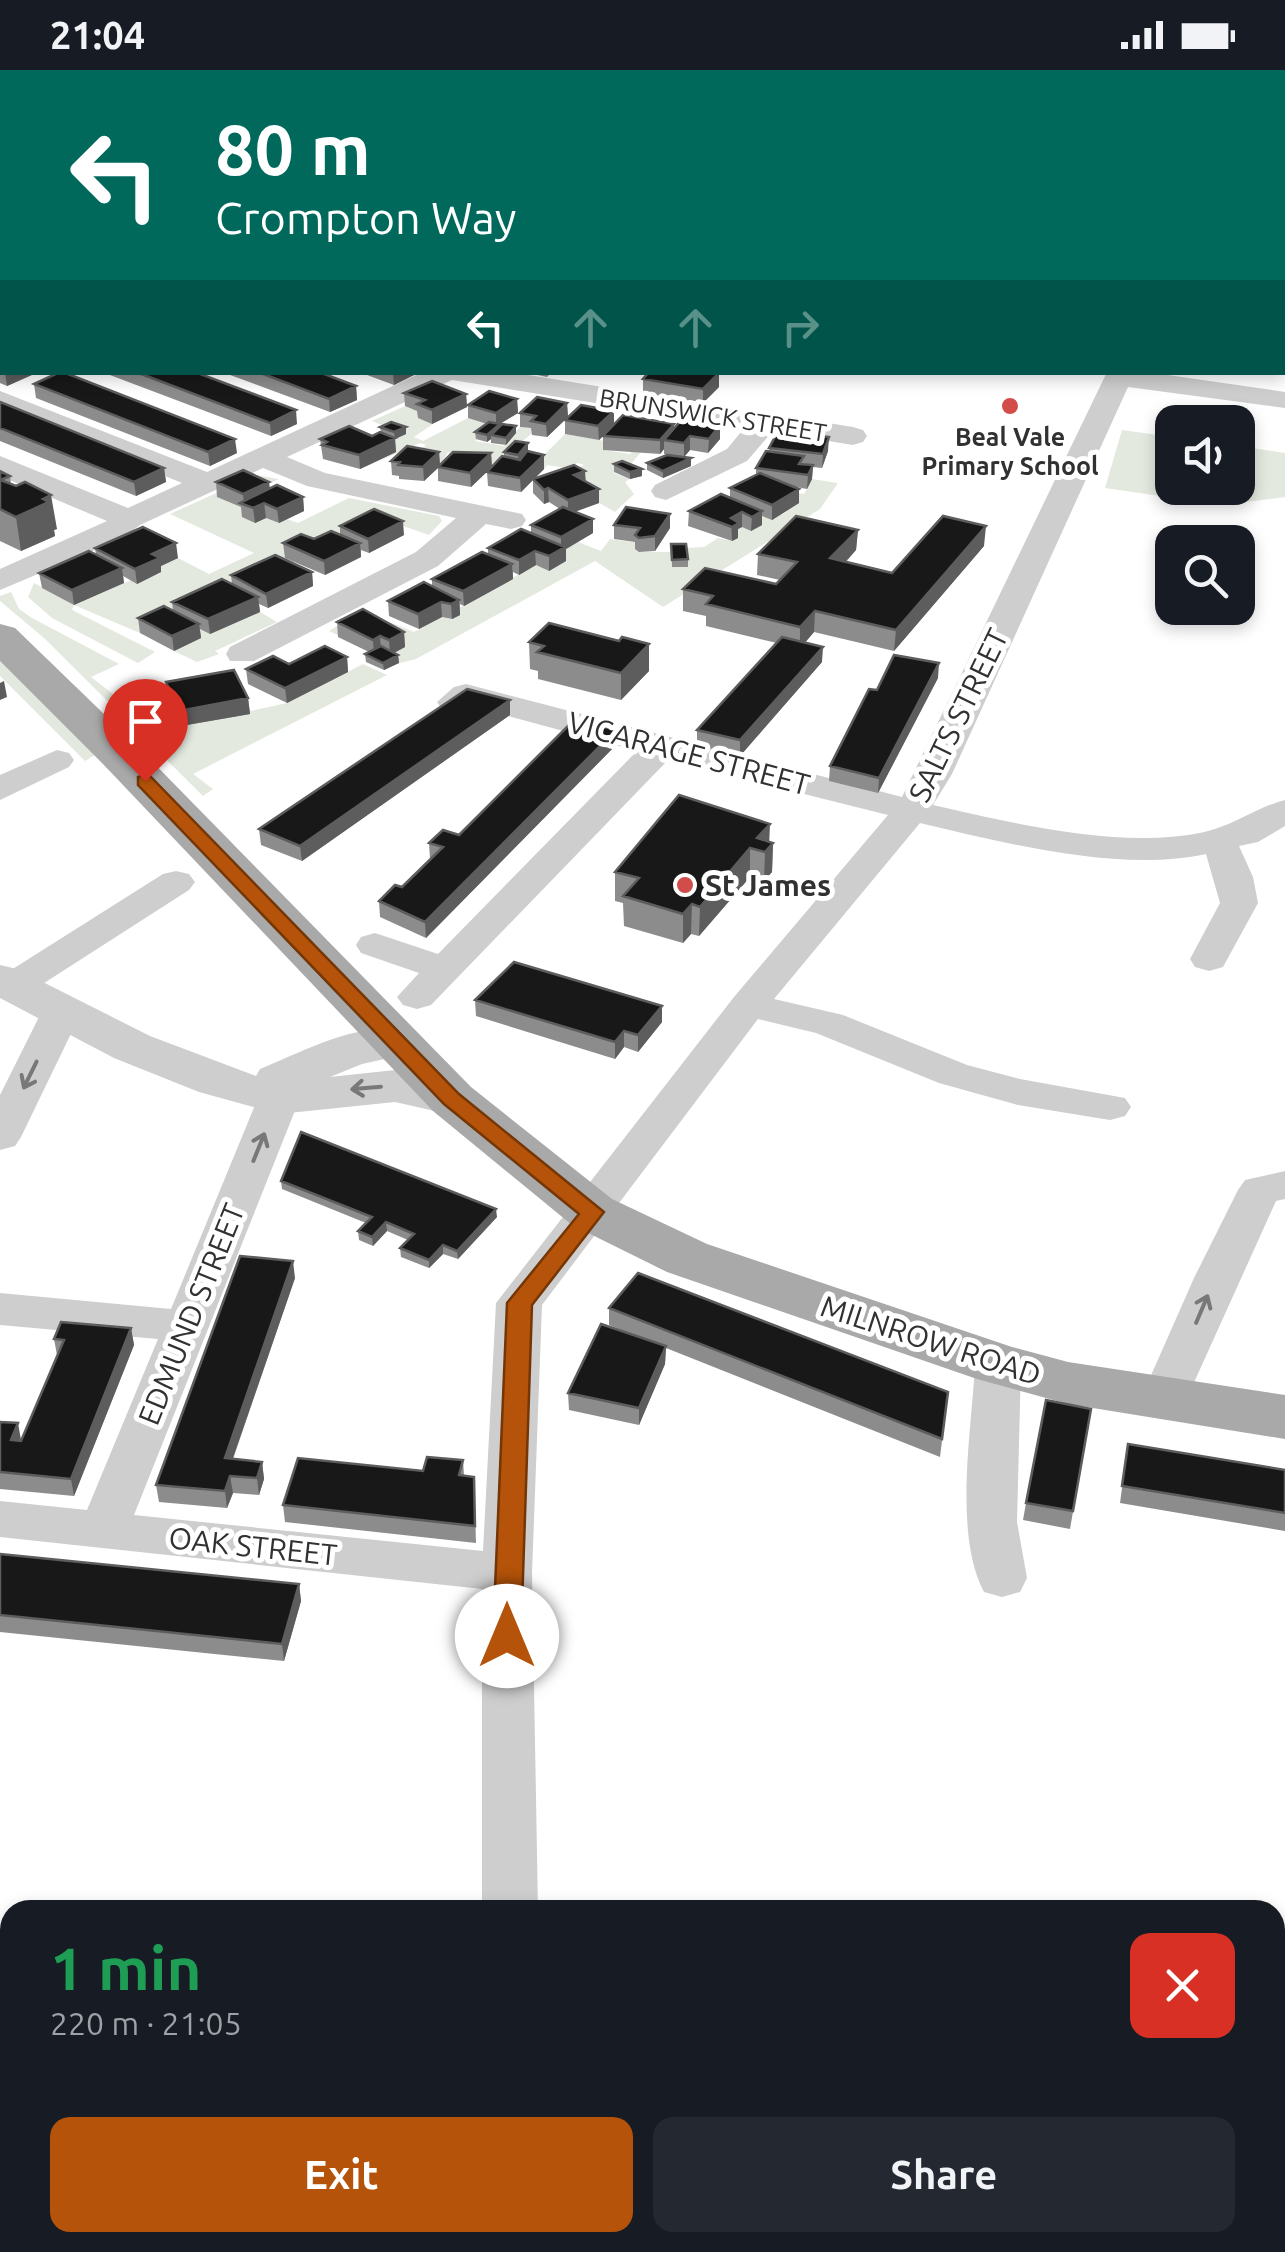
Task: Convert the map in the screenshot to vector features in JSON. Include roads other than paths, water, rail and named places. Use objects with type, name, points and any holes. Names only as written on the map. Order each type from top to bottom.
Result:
[{"type":"main road","name":"MILNROW ROAD","points":[[0,637],[119,754],[405,1020],[452,1099],[592,1212],[687,1258],[998,1364],[1068,1383],[1285,1417]]},
{"type":"street","points":[[0,580],[110,533],[129,519],[443,375]]},
{"type":"street","name":"BRUNSWICK STREET","points":[[488,375],[564,381],[764,424],[854,436]]},
{"type":"street","points":[[1120,375],[1285,400]]},
{"type":"street","name":"SALTS STREET","points":[[510,1900],[507,1573],[520,1303],[748,1005],[912,810],[934,774],[1120,375]]},
{"type":"street","points":[[1,399],[34,385]]},
{"type":"street","points":[[1,399],[208,483]]},
{"type":"street","points":[[300,412],[335,425]]},
{"type":"street","points":[[666,491],[707,480],[738,455],[764,424]]},
{"type":"street","points":[[264,458],[317,480],[511,520]]},
{"type":"street","points":[[0,465],[129,519]]},
{"type":"street","points":[[242,654],[301,639],[427,559],[479,514]]},
{"type":"street","name":"VICARAGE STREET","points":[[434,716],[466,694],[990,829],[1077,842],[1156,847],[1219,841],[1267,827],[1285,811]]},
{"type":"street","points":[[266,1094],[405,1020],[444,969],[661,747]]},
{"type":"street","points":[[5,781],[57,760]]},
{"type":"street","points":[[1210,958],[1239,903],[1234,876],[1219,841]]},
{"type":"street","points":[[176,882],[7,982],[61,1013],[183,1067],[266,1094],[395,1086],[452,1099]]},
{"type":"street","points":[[374,945],[444,969]]},
{"type":"street","points":[[748,1005],[829,1024],[953,1074],[1018,1092],[1110,1106]]},
{"type":"street","points":[[0,1137],[61,1013]]},
{"type":"street","name":"EDMUND STREET","points":[[104,1530],[186,1326],[266,1094]]},
{"type":"street","points":[[1164,1398],[1216,1278],[1273,1188]]},
{"type":"street","points":[[0,1308],[186,1326]]},
{"type":"street","points":[[998,1364],[992,1522],[1002,1578]]},
{"type":"street","name":"OAK STREET","points":[[0,1519],[507,1573]]},
{"type":"place","name":"Beal Vale Primary School","points":[[1010,406]]},
{"type":"place","name":"St James","points":[[685,885]]}]
